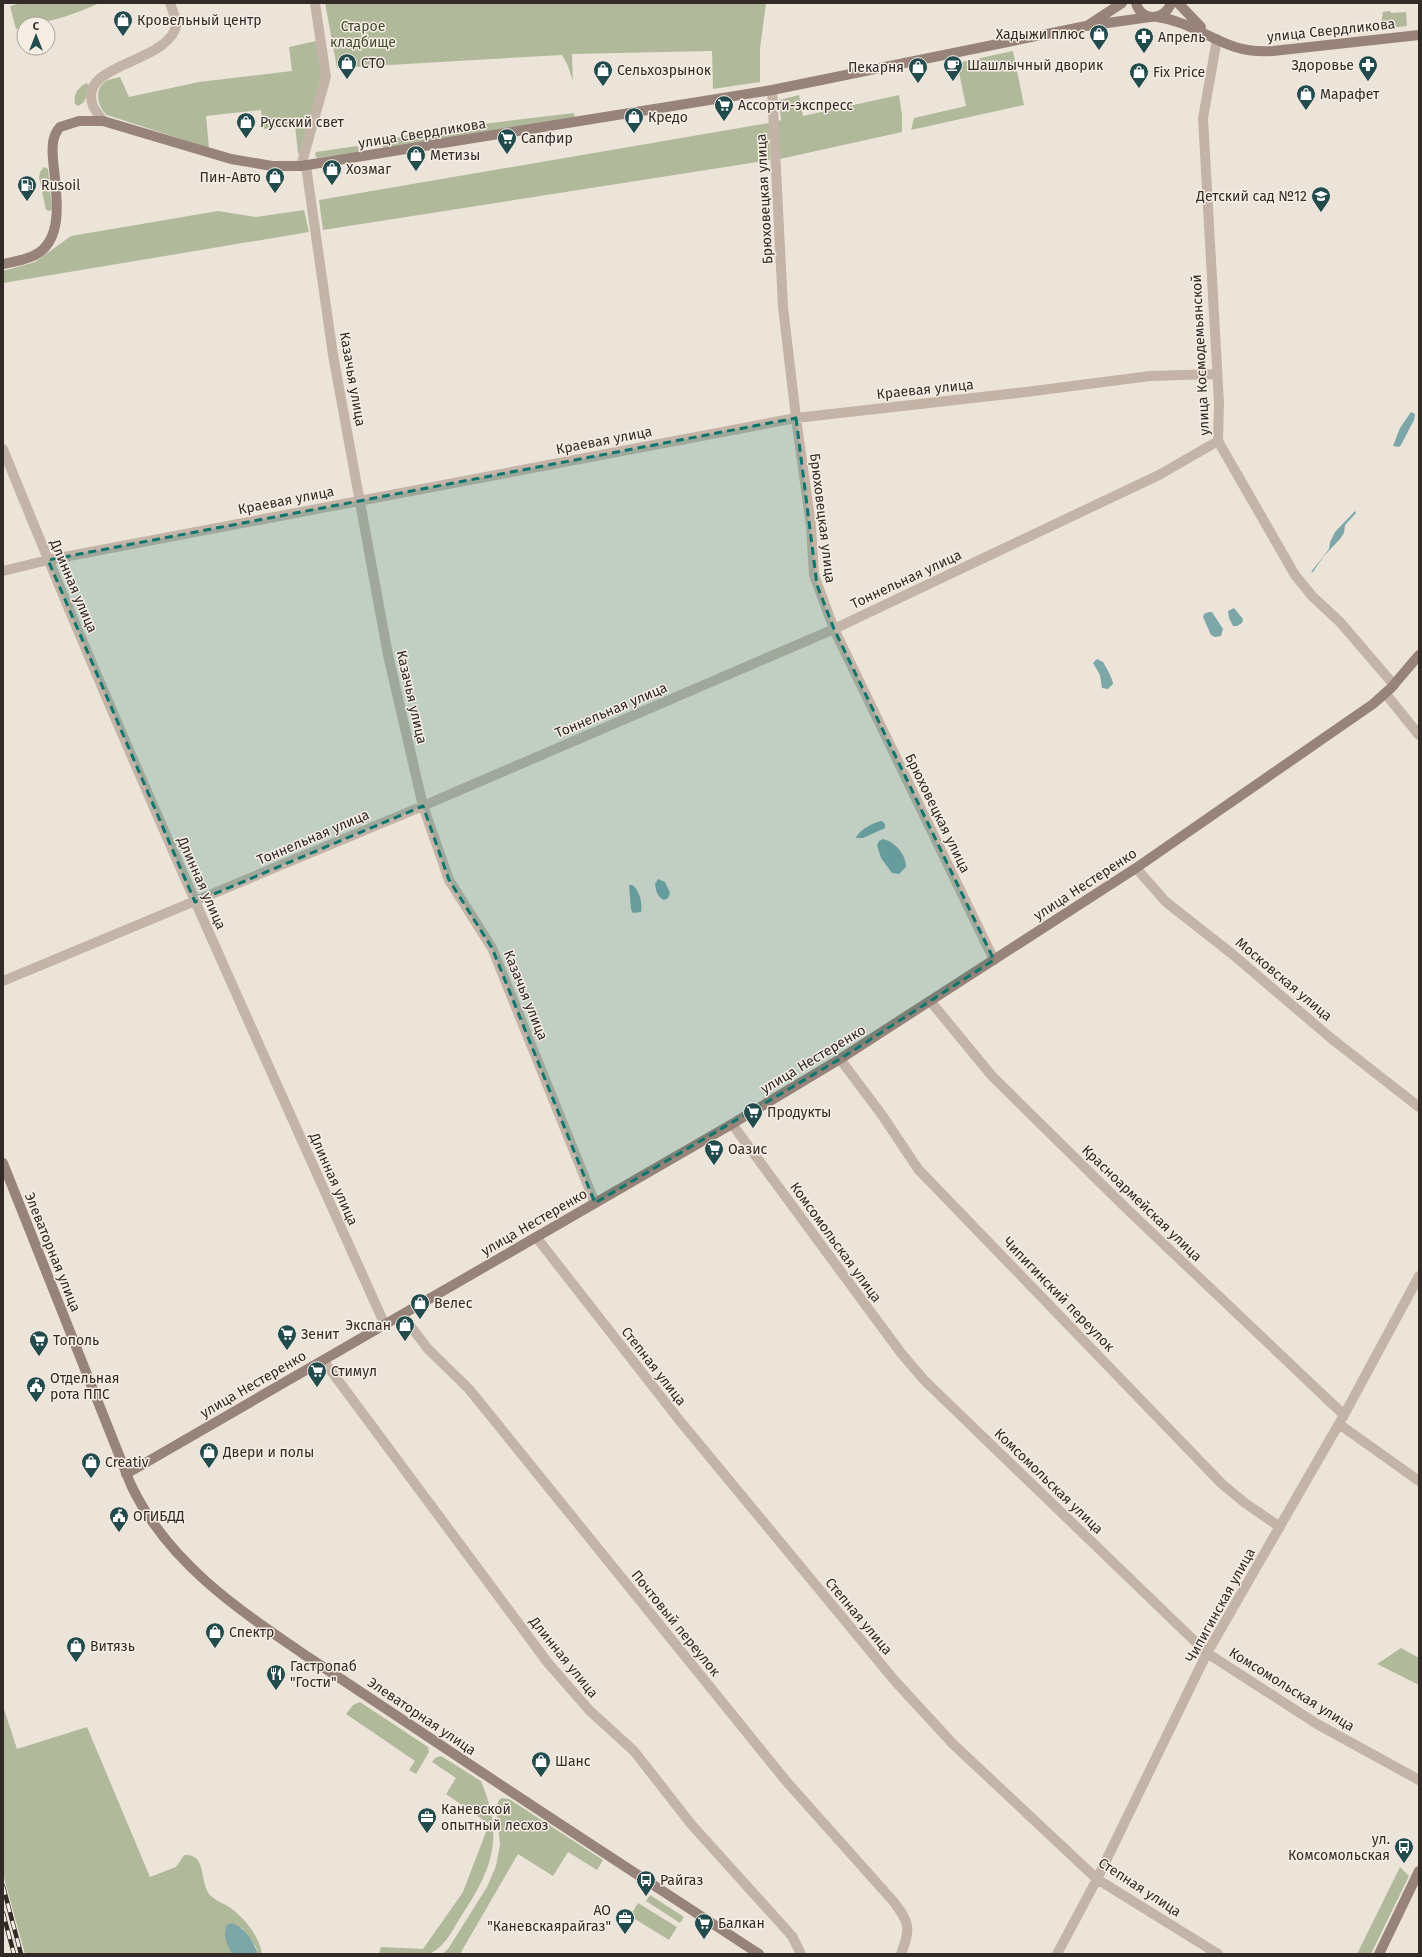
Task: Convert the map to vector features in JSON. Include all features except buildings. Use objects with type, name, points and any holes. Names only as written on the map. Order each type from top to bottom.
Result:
[{"type":"street","points":[[103,121],[92,105],[94,83],[102,76],[154,51],[169,39],[177,23],[170,3]]},
{"type":"street","points":[[303,166],[326,77],[315,3]]},
{"type":"street","points":[[1086,26],[1122,3]]},
{"type":"street","points":[[1136,3],[1141,12],[1153,17],[1166,12],[1171,3]]},
{"type":"street","points":[[1178,3],[1212,36]]},
{"type":"street","name":"улица Свердликова","points":[[3,264],[36,255],[44,249],[54,232],[57,218],[52,148],[56,132],[63,126],[79,121],[103,121],[232,159],[272,166],[303,166],[772,90],[1086,26],[1153,17],[1184,23],[1244,49],[1268,51],[1419,35]]},
{"type":"street","name":"улица Космодемьянской","points":[[1212,36],[1203,118],[1218,403],[1218,441],[1301,585],[1340,622],[1394,685]]},
{"type":"street","name":"Брюховецкая улица","points":[[772,90],[783,306],[796,418],[811,520],[814,576],[834,629],[994,960]]},
{"type":"street","name":"Казачья улица","points":[[303,166],[333,355],[388,655],[423,806],[450,880],[492,948],[595,1203]]},
{"type":"street","name":"Краевая улица","points":[[3,571],[48,560],[796,418],[1026,392],[1150,376],[1216,374]]},
{"type":"street","name":"Тоннельная улица","points":[[3,980],[423,806],[834,629],[1159,475],[1218,441]]},
{"type":"street","name":"Длинная улица","points":[[3,449],[48,560],[194,902],[385,1324]]},
{"type":"street","name":"улица Нестеренко","points":[[126,1474],[732,1124],[931,1002],[1136,868],[1373,704],[1394,685],[1419,655]]},
{"type":"street","points":[[1385,693],[1419,735]]},
{"type":"street","name":"Московская улица","points":[[1136,868],[1166,902],[1231,953],[1332,1038],[1419,1107]]},
{"type":"street","name":"Красноармейская улица","points":[[931,1002],[992,1076],[1341,1420],[1419,1481]]},
{"type":"street","name":"Чипигинский переулок","points":[[840,1059],[882,1115],[918,1169],[1222,1484],[1245,1503],[1280,1527]]},
{"type":"street","name":"Комсомольская улица","points":[[732,1124],[901,1353],[924,1380],[1207,1653],[1317,1724],[1419,1780]]},
{"type":"street","name":"Элеваторная улица","points":[[3,1163],[126,1474],[143,1509],[172,1549],[206,1581],[261,1625],[753,1952]]},
{"type":"street","name":"Степная улица","points":[[536,1237],[680,1421],[895,1681],[953,1744],[1097,1879],[1218,1954]]},
{"type":"street","name":"Чипигинская улица","points":[[1057,1954],[1097,1879],[1207,1653],[1341,1420],[1419,1276]]},
{"type":"street","name":"Почтовый переулок","points":[[402,1315],[428,1349],[469,1389],[786,1782],[893,1901],[905,1917],[909,1930],[901,1954]]},
{"type":"street","name":"Длинная улица","points":[[323,1360],[548,1663],[590,1711],[627,1744],[641,1759],[691,1824],[792,1936],[801,1954]]},
{"type":"street","points":[[1379,1954],[1419,1871]]},
{"type":"highlighted area","points":[[796,418],[817,585],[834,629],[994,960],[840,1059],[595,1203],[492,948],[449,880],[423,806],[195,902],[48,560]]},
{"type":"green space","points":[[21,3],[100,3],[56,19],[56,16],[16,16],[16,29],[10,6]]},
{"type":"green space","name":"Старое кладбище","points":[[325,3],[766,3],[760,49],[760,82],[713,89],[712,51],[572,54],[573,81],[562,55],[337,68]]},
{"type":"green space","points":[[1390,11],[1391,13],[1406,12],[1407,26],[1380,29],[1383,12]]},
{"type":"green space","points":[[316,41],[322,76],[300,153],[298,154],[295,125],[263,129],[261,110],[206,116],[209,148],[107,115],[99,102],[98,92],[103,83],[120,77],[129,97],[199,82],[292,71],[289,47]]},
{"type":"green space","points":[[1013,51],[1024,105],[911,130],[914,118],[966,106],[957,63]]},
{"type":"green space","points":[[86,83],[90,86],[84,102],[78,106],[75,104],[75,94],[78,89]]},
{"type":"green space","points":[[799,95],[803,116],[899,95],[902,115],[902,132],[780,159],[778,121],[781,120],[779,100]]},
{"type":"green space","points":[[574,113],[575,118],[383,149],[382,142],[423,131]]},
{"type":"green space","points":[[769,123],[770,160],[323,230],[319,200]]},
{"type":"green space","points":[[357,146],[359,149],[358,152],[317,158],[315,155],[316,152]]},
{"type":"green space","points":[[44,167],[48,169],[52,209],[49,211],[46,210],[39,177],[40,172]]},
{"type":"green space","points":[[304,210],[309,232],[3,283],[3,271],[35,262],[71,236],[218,211],[256,217]]},
{"type":"green space","points":[[1401,1648],[1419,1658],[1419,1685],[1377,1664]]},
{"type":"green space","points":[[360,1702],[428,1747],[429,1752],[416,1774],[409,1770],[415,1761],[346,1714],[353,1705]]},
{"type":"green space","points":[[3,1706],[17,1749],[87,1727],[150,1877],[176,1867],[184,1855],[192,1856],[197,1859],[200,1863],[207,1890],[211,1896],[232,1909],[247,1923],[258,1941],[262,1954],[258,1954],[256,1947],[242,1928],[225,1938],[232,1954],[25,1954],[3,1874]]},
{"type":"green space","points":[[441,1756],[481,1781],[488,1801],[492,1820],[492,1853],[487,1869],[471,1901],[451,1933],[436,1950],[427,1954],[379,1954],[381,1947],[423,1949],[463,1892],[489,1824],[446,1794],[456,1778],[432,1762],[435,1758]]},
{"type":"green space","points":[[502,1798],[509,1799],[603,1860],[597,1870],[568,1852],[553,1876],[518,1854],[460,1954],[442,1954],[448,1949],[487,1887],[496,1866],[500,1844],[496,1808],[499,1800]]},
{"type":"green space","points":[[1400,1867],[1409,1876],[1371,1954],[1357,1954]]},
{"type":"green space","points":[[650,1895],[684,1917],[680,1923],[646,1901]]},
{"type":"green space","points":[[638,1903],[677,1927],[669,1940],[630,1916]]},
{"type":"water","points":[[1411,412],[1415,414],[1414,420],[1401,445],[1399,447],[1393,446],[1400,428]]},
{"type":"water","points":[[1355,511],[1356,513],[1345,525],[1344,533],[1340,539],[1323,557],[1313,572],[1311,572],[1329,549],[1330,542],[1335,532]]},
{"type":"water","points":[[1234,608],[1243,619],[1242,623],[1237,626],[1233,626],[1229,618],[1228,611]]},
{"type":"water","points":[[1212,612],[1223,629],[1221,636],[1215,637],[1211,635],[1203,617],[1204,614]]},
{"type":"water","points":[[1097,659],[1103,662],[1112,679],[1113,684],[1108,689],[1102,688],[1100,675],[1093,663]]},
{"type":"water","points":[[882,821],[885,824],[885,828],[863,838],[856,838],[860,832],[867,827]]},
{"type":"water","points":[[883,839],[892,843],[902,853],[906,862],[906,867],[899,874],[892,873],[881,858],[877,845],[879,841]]},
{"type":"water","points":[[658,879],[665,882],[670,893],[668,898],[664,900],[656,891],[655,884]]},
{"type":"water","points":[[629,885],[632,885],[637,890],[640,897],[641,912],[633,913],[631,909]]},
{"type":"water","points":[[231,1923],[240,1927],[248,1935],[258,1954],[232,1954],[225,1936],[227,1925]]},
{"type":"railway","points":[[3,1886],[21,1954]]},
{"type":"railway","points":[[3,1913],[14,1954]]},
{"type":"place","name":"Кровельный центр","points":[[123,37]]},
{"type":"place","name":"Хадыжи плюс","points":[[1099,51]]},
{"type":"place","name":"Апрель","points":[[1144,54]]},
{"type":"place","name":"СТО","points":[[347,80]]},
{"type":"place","name":"Шашлычный дворик","points":[[953,82]]},
{"type":"place","name":"Здоровье","points":[[1368,82]]},
{"type":"place","name":"Пекарня","points":[[918,84]]},
{"type":"place","name":"Сельхозрынок","points":[[603,87]]},
{"type":"place","name":"Fix Price","points":[[1139,89]]},
{"type":"place","name":"Марафет","points":[[1306,111]]},
{"type":"place","name":"Ассорти-экспресс","points":[[724,122]]},
{"type":"place","name":"Кредо","points":[[634,134]]},
{"type":"place","name":"Русский свет","points":[[246,139]]},
{"type":"place","name":"Сапфир","points":[[507,155]]},
{"type":"place","name":"Метизы","points":[[416,172]]},
{"type":"place","name":"Хозмаг","points":[[332,186]]},
{"type":"place","name":"Пин-Авто","points":[[275,194]]},
{"type":"place","name":"Rusoil","points":[[27,202]]},
{"type":"place","name":"Детский сад №12","points":[[1321,213]]},
{"type":"place","name":"Продукты","points":[[753,1129]]},
{"type":"place","name":"Оазис","points":[[714,1166]]},
{"type":"place","name":"Велес","points":[[420,1320]]},
{"type":"place","name":"Экспан","points":[[405,1342]]},
{"type":"place","name":"Зенит","points":[[287,1351]]},
{"type":"place","name":"Тополь","points":[[39,1357]]},
{"type":"place","name":"Стимул","points":[[317,1388]]},
{"type":"place","name":"Отдельная рота ППС","points":[[36,1403]]},
{"type":"place","name":"Двери и полы","points":[[209,1469]]},
{"type":"place","name":"Creativ","points":[[91,1479]]},
{"type":"place","name":"ОГИБДД","points":[[119,1533]]},
{"type":"place","name":"Спектр","points":[[215,1649]]},
{"type":"place","name":"Витязь","points":[[76,1663]]},
{"type":"place","name":"Гастропаб \"Гости\"","points":[[276,1691]]},
{"type":"place","name":"Шанс","points":[[541,1778]]},
{"type":"place","name":"Каневской опытный лесхоз","points":[[427,1834]]},
{"type":"place","name":"ул. Комсомольская","points":[[1404,1864]]},
{"type":"place","name":"Райгаз","points":[[646,1897]]},
{"type":"place","name":"АО \"Каневскаярайгаз\"","points":[[625,1935]]},
{"type":"place","name":"Балкан","points":[[704,1940]]}]
